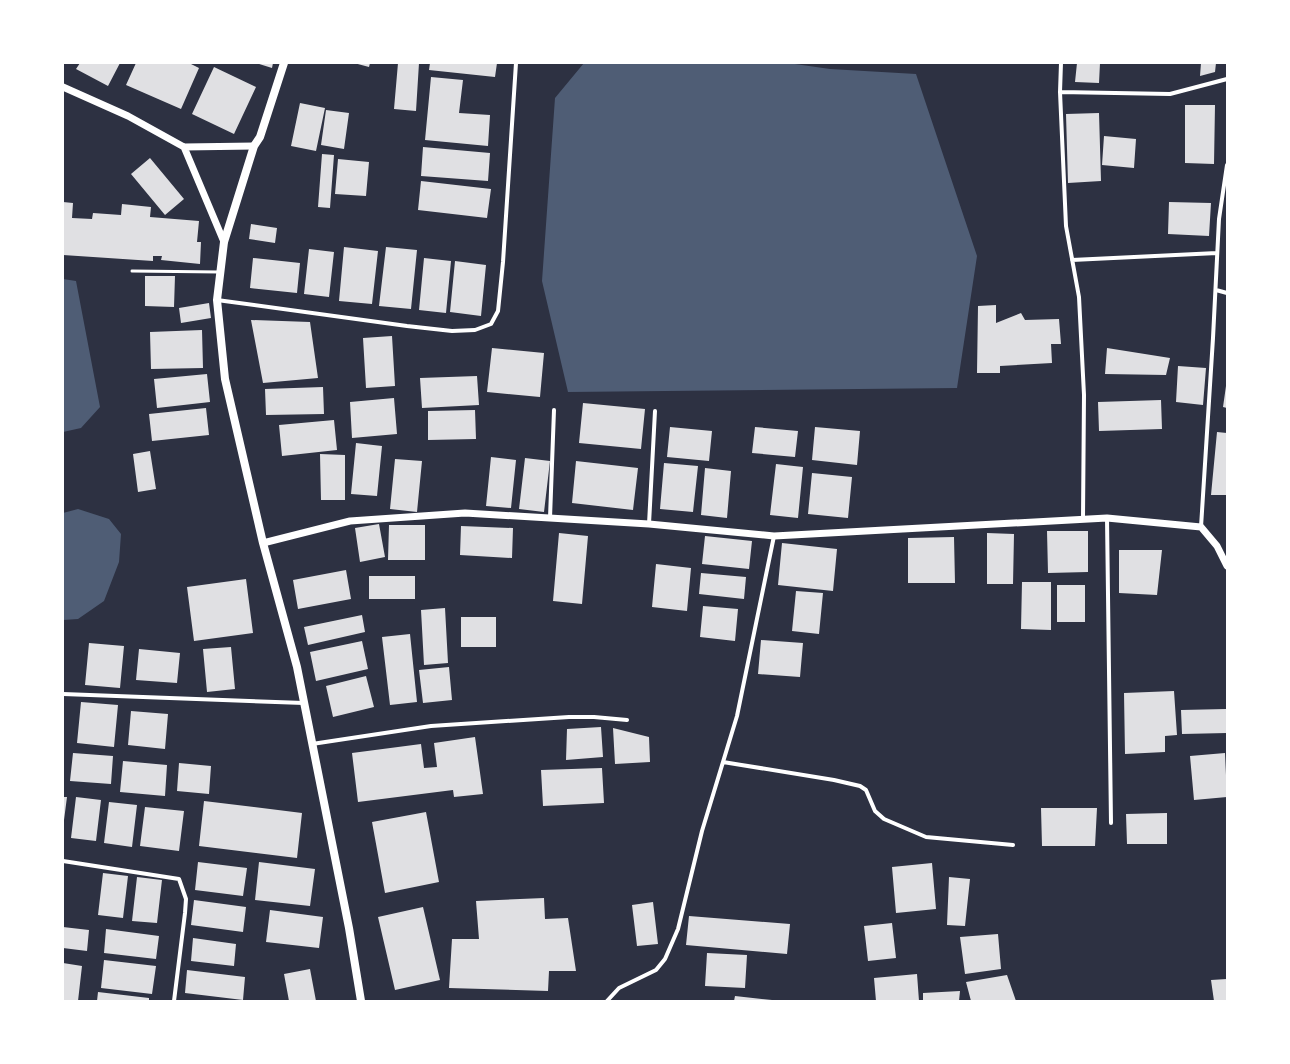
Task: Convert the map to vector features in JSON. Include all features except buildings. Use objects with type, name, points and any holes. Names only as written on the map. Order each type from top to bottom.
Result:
[{"type":"main road","points":[[284,63],[260,137],[254,146],[224,242],[217,300],[225,379],[263,543],[297,667],[349,928],[361,1001]]},
{"type":"street","points":[[217,300],[452,331],[475,330],[491,324],[498,310],[503,262],[516,63]]},
{"type":"street","points":[[1061,63],[1060,92],[1066,226],[1079,297],[1083,388],[1083,518]]},
{"type":"street","points":[[1060,92],[1170,94],[1227,79]]},
{"type":"street","points":[[63,87],[128,116],[184,147],[254,146]]},
{"type":"street","points":[[184,147],[224,242]]},
{"type":"street","points":[[1227,165],[1219,219],[1201,527],[1217,546],[1227,566]]},
{"type":"street","points":[[1072,260],[1218,253]]},
{"type":"street","points":[[1216,290],[1227,293]]},
{"type":"street","points":[[550,518],[554,410]]},
{"type":"street","points":[[649,524],[655,411]]},
{"type":"street","points":[[263,543],[350,521],[465,513],[649,524],[774,536],[1083,518],[1107,518],[1201,527]]},
{"type":"street","points":[[1107,518],[1111,823]]},
{"type":"street","points":[[607,1001],[619,988],[656,970],[665,959],[678,929],[702,831],[737,716],[774,536]]},
{"type":"street","points":[[63,694],[304,704]]},
{"type":"street","points":[[312,744],[431,726],[569,717],[594,717],[627,720]]},
{"type":"street","points":[[723,762],[834,780],[860,786],[866,790],[875,811],[884,819],[926,837],[1013,845]]},
{"type":"street","points":[[63,861],[179,879],[186,899],[174,1001]]},
{"type":"lane","points":[[132,271],[221,272]]},
{"type":"water","points":[[584,63],[788,63],[830,69],[916,74],[977,256],[957,388],[568,392],[542,281],[555,98]]},
{"type":"water","points":[[63,279],[76,281],[100,407],[81,428],[63,432]]},
{"type":"water","points":[[78,509],[109,519],[121,534],[119,562],[104,601],[78,619],[63,620],[63,513]]}]
